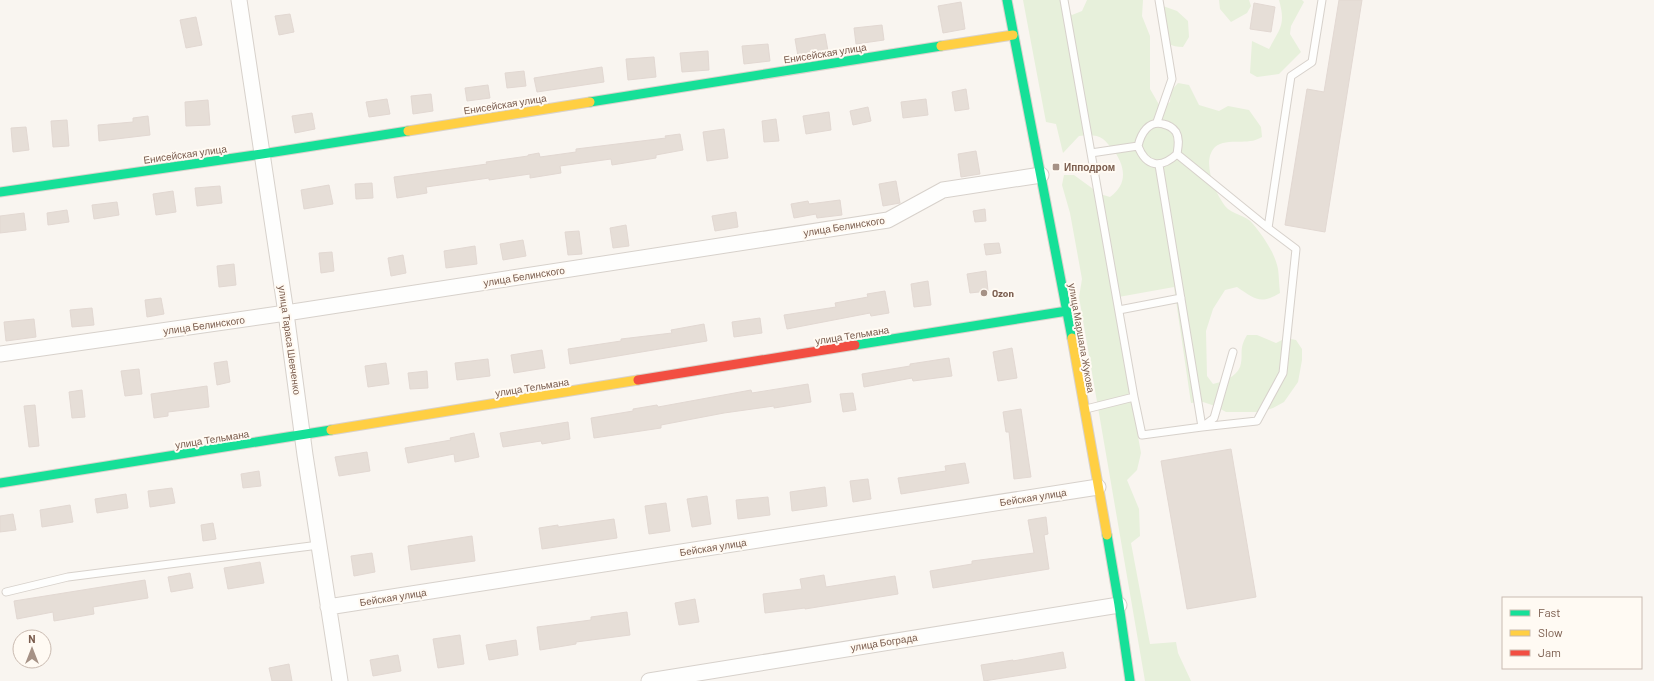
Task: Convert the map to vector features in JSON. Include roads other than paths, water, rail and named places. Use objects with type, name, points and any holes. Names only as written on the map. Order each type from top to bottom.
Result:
[{"type":"street","name":"улица Тараса Шевченко","points":[[239,0],[286,313],[302,435],[340,681]]},
{"type":"street","name":"улица Маршала Жукова","points":[[1007,0],[1067,310],[1119,605],[1130,681]]},
{"type":"street","name":"Енисейская улица","points":[[0,192],[262,154],[1013,34]]},
{"type":"street","name":"улица Белинского","points":[[0,354],[286,313],[888,220],[943,190],[1041,175]]},
{"type":"street","name":"улица Тельмана","points":[[0,483],[1067,310]]},
{"type":"street","name":"Бейская улица","points":[[328,607],[1098,486]]},
{"type":"street","name":"улица Бограда","points":[[649,681],[1119,605]]},
{"type":"lane","points":[[1064,0],[1142,435],[1202,427],[1257,422],[1283,373],[1296,249],[1177,154]]},
{"type":"lane","points":[[1157,122],[1168,125],[1176,132],[1178,142],[1177,154],[1168,162],[1159,165],[1148,161],[1141,154],[1138,146],[1140,135],[1148,127],[1157,122],[1172,79],[1159,0]]},
{"type":"lane","points":[[1268,228],[1291,76],[1312,62],[1322,0]]},
{"type":"lane","points":[[1091,154],[1138,146]]},
{"type":"lane","points":[[1159,165],[1202,427]]},
{"type":"lane","points":[[1119,310],[1181,298]]},
{"type":"lane","points":[[1202,427],[1214,418],[1233,352]]},
{"type":"lane","points":[[1084,409],[1134,397]]},
{"type":"lane","points":[[6,592],[68,577],[319,545]]},
{"type":"place","name":"Ипподром","points":[[1056,167]]},
{"type":"place","name":"Ozon","points":[[984,293]]}]
